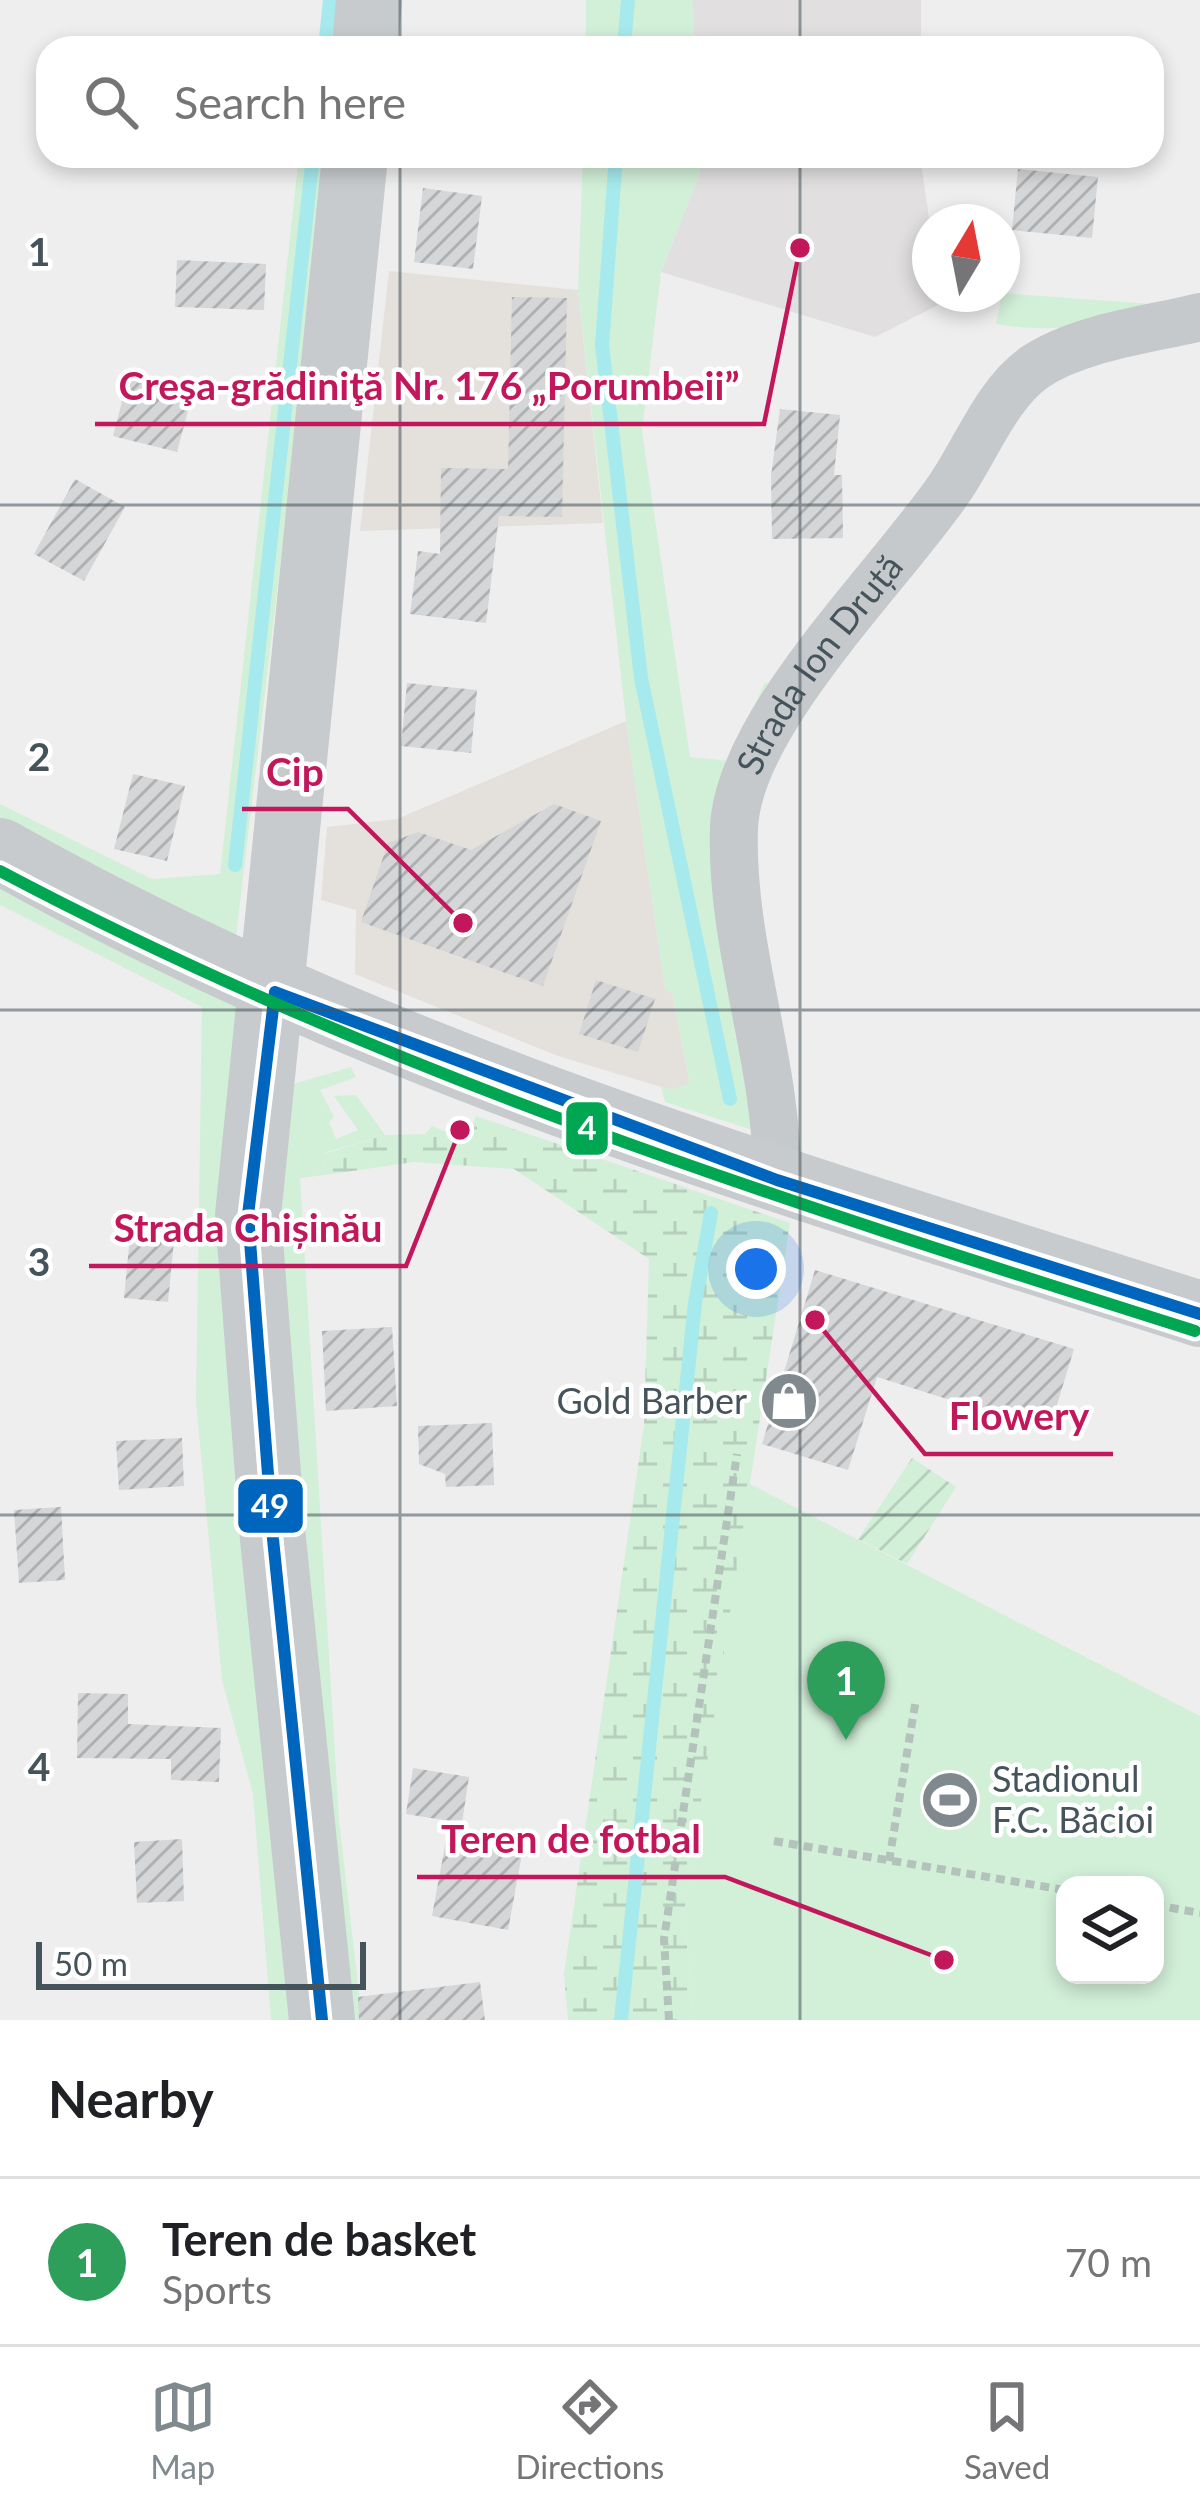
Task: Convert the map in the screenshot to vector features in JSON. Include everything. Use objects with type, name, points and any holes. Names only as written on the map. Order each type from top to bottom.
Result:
[{"type":"street","points":[[366,36],[369,0]]},
{"type":"street","points":[[322,2020],[275,1562],[248,1214],[354,168]]},
{"type":"street","name":"Strada Ion Druță","points":[[777,1180],[773,1102],[742,923],[734,828],[748,772],[812,667],[949,489],[998,410],[1033,369],[1069,352],[1200,316]]},
{"type":"street","points":[[0,851],[136,928],[274,992],[777,1180],[1200,1314]]},
{"type":"path","points":[[669,2020],[664,1940],[737,1454]]},
{"type":"path","points":[[889,1861],[916,1699]]},
{"type":"path","points":[[774,1841],[1056,1889]]},
{"type":"path","points":[[1164,1906],[1200,1912]]},
{"type":"shaded area","points":[[692,0],[921,0],[921,36],[694,36]]},
{"type":"shaded area","points":[[700,168],[922,168],[927,204],[912,204],[912,312],[924,312],[875,337],[661,272]]},
{"type":"shaded area","points":[[389,271],[578,290],[603,523],[360,531]]},
{"type":"shaded area","points":[[626,721],[665,989],[672,993],[690,1084],[671,1090],[558,1056],[355,974],[356,910],[321,900],[327,827],[397,819]]},
{"type":"green space","points":[[586,0],[692,0],[694,36],[586,36]]},
{"type":"green space","points":[[298,168],[328,168],[235,945],[0,831],[0,804],[152,879],[220,874]]},
{"type":"green space","points":[[583,168],[700,168],[661,272],[642,431],[690,757],[730,761],[765,682],[775,687],[735,777],[759,1132],[665,1102],[661,1087],[671,1090],[690,1083],[672,993],[665,989],[626,721],[578,290]]},
{"type":"green space","points":[[1020,294],[1177,306],[1087,326],[996,324],[998,312],[1020,312]]},
{"type":"green space","points":[[0,872],[237,1001],[300,2020],[271,2020],[253,1794],[222,1680],[196,1402],[202,1007],[0,905]]},
{"type":"green space","points":[[351,1067],[356,1077],[320,1090],[334,1117],[329,1122],[336,1139],[358,1130],[334,1096],[356,1095],[385,1135],[324,1153],[325,1175],[300,1178],[339,1820],[362,2020],[349,2020],[272,1177],[294,1084]]},
{"type":"green space","points":[[476,1116],[790,1223],[684,1912],[694,2020],[568,2020],[564,1974],[644,1425],[649,1259],[514,1169],[414,1162],[325,1175],[324,1154],[385,1135],[425,1134],[432,1126],[466,1140]]},
{"type":"green space","points":[[912,1458],[956,1487],[907,1564],[858,1539]]},
{"type":"green space","name":"Stadionul F.C. Băcioi","points":[[748,1483],[1200,1716],[1200,2020],[694,2020],[684,1912]]},
{"type":"building","points":[[1018,169],[1098,177],[1092,238],[1020,231],[1020,204],[1015,204]]},
{"type":"building","points":[[423,188],[482,196],[473,269],[414,262]]},
{"type":"building","points":[[177,260],[266,264],[264,310],[175,307]]},
{"type":"building","points":[[512,297],[567,298],[562,517],[499,516],[486,623],[410,614],[418,551],[440,554],[441,468],[508,469]]},
{"type":"building","points":[[129,375],[193,392],[177,452],[113,436]]},
{"type":"building","points":[[780,409],[840,415],[834,475],[842,475],[843,538],[772,539],[771,476]]},
{"type":"building","points":[[75,479],[125,507],[84,581],[34,554]]},
{"type":"building","points":[[407,683],[477,690],[471,753],[401,746]]},
{"type":"building","points":[[133,774],[185,786],[167,861],[114,849]]},
{"type":"building","points":[[554,804],[601,821],[543,986],[361,922],[388,843],[418,832],[471,850]]},
{"type":"building","points":[[596,980],[655,999],[638,1052],[579,1034]]},
{"type":"building","points":[[131,1226],[175,1231],[168,1302],[124,1298]]},
{"type":"building","points":[[815,1270],[1074,1349],[1049,1431],[877,1377],[848,1470],[762,1444]]},
{"type":"building","points":[[392,1327],[397,1406],[326,1411],[322,1331]]},
{"type":"building","points":[[492,1423],[494,1485],[446,1487],[445,1474],[419,1464],[418,1426]]},
{"type":"building","points":[[182,1438],[184,1486],[119,1490],[116,1441]]},
{"type":"building","points":[[61,1507],[65,1580],[19,1583],[14,1510]]},
{"type":"building","points":[[78,1693],[128,1694],[128,1724],[221,1728],[219,1782],[171,1780],[171,1759],[77,1758]]},
{"type":"building","points":[[413,1768],[469,1777],[462,1823],[406,1814]]},
{"type":"building","points":[[182,1839],[184,1901],[137,1903],[134,1842]]},
{"type":"building","points":[[446,1840],[522,1854],[508,1930],[432,1916]]},
{"type":"building","points":[[480,1982],[485,2020],[359,2020],[358,1997]]},
{"type":"waterway","points":[[326,36],[330,0]]},
{"type":"waterway","points":[[625,36],[628,0]]},
{"type":"waterway","points":[[235,865],[312,168]]},
{"type":"waterway","points":[[615,168],[602,345],[641,678],[730,1099]]},
{"type":"waterway","points":[[621,2020],[695,1303],[711,1213]]},
{"type":"transit line","name":"4","points":[[0,871],[145,944],[438,1072],[736,1182],[1195,1331]]},
{"type":"transit line","name":"49","points":[[275,992],[248,1215],[273,1539],[322,2020]]},
{"type":"transit line","name":"49","points":[[275,992],[777,1180],[1200,1314]]},
{"type":"place","name":"Creşa-grădiniţă Nr. 176 „Porumbeii”","points":[[800,248]]},
{"type":"place","name":"Cip","points":[[463,923]]},
{"type":"place","name":"Strada Chișinău","points":[[460,1130]]},
{"type":"place","name":"Flowery","points":[[815,1320]]},
{"type":"place","name":"Gold Barber","points":[[789,1401]]},
{"type":"place","name":"Teren de basket","points":[[846,1740]]},
{"type":"place","name":"Stadionul F.C. Băcioi","points":[[950,1800]]},
{"type":"place","name":"Teren de fotbal","points":[[944,1960]]}]
